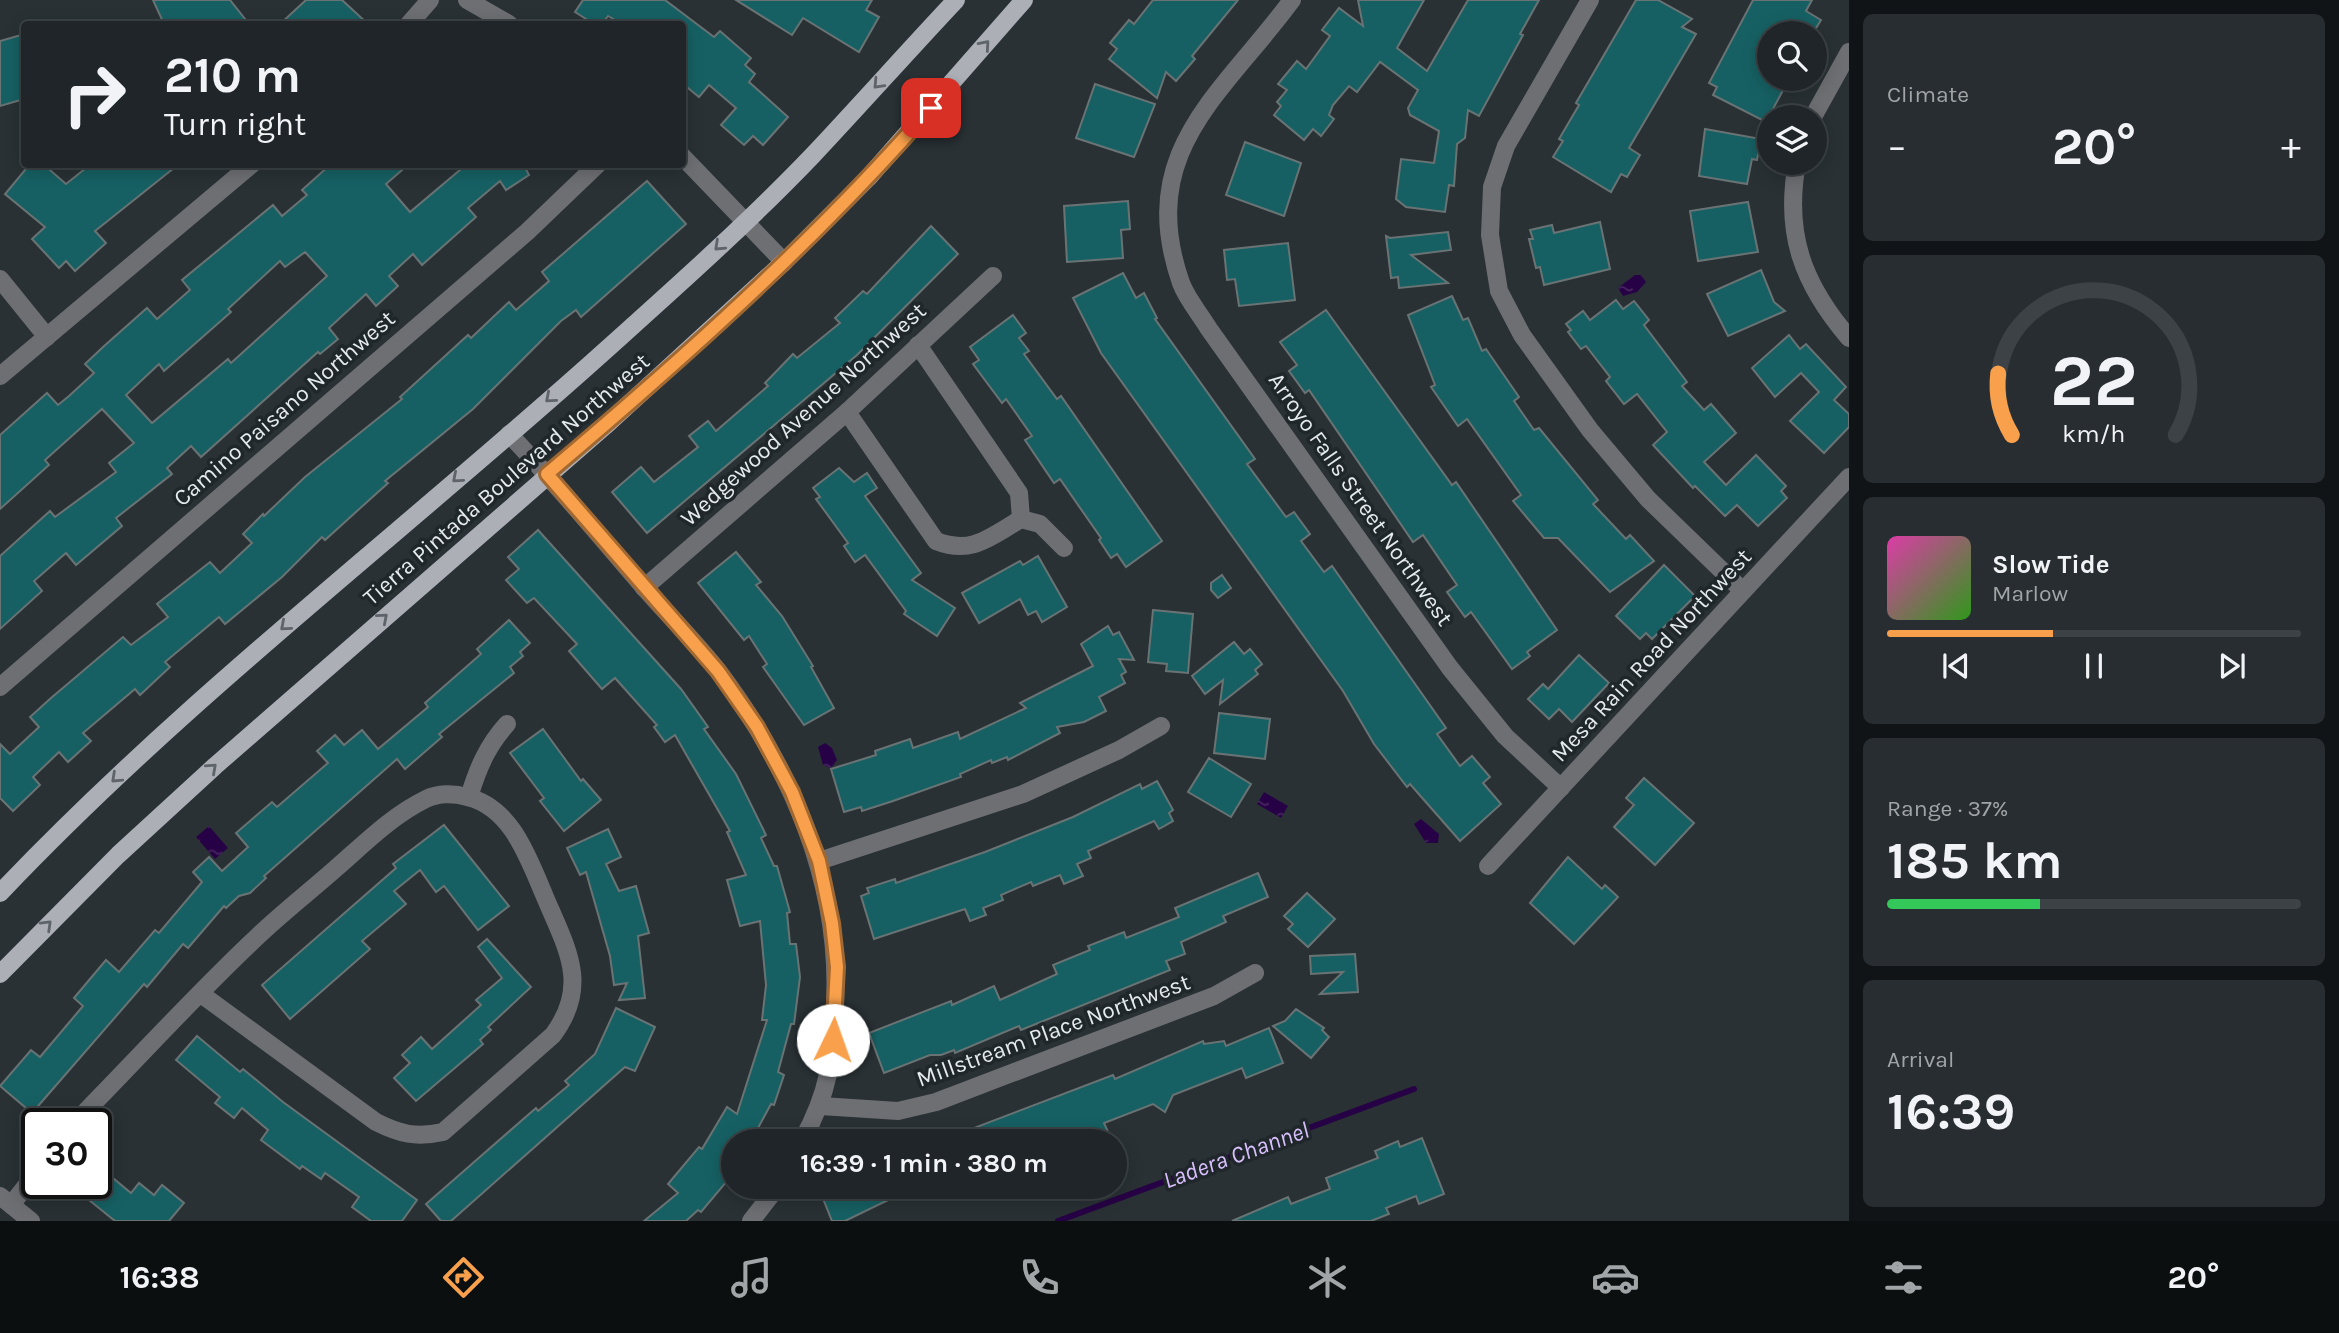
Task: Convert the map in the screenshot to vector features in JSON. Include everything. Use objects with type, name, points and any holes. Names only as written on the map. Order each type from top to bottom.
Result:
[{"type":"main road","name":"Tierra Pintada Boulevard Northwest","points":[[0,893],[85,807],[171,727],[509,434],[745,222],[812,156],[956,0]]},
{"type":"main road","name":"Tierra Pintada Boulevard Northwest","points":[[0,974],[108,865],[215,766],[691,349],[784,262],[868,178],[1024,0]]},
{"type":"street","points":[[412,21],[430,0]]},
{"type":"street","points":[[467,0],[504,21]]},
{"type":"street","name":"Arroyo Falls Street Northwest","points":[[1292,0],[1186,134],[1172,171],[1166,212],[1182,285],[1209,329],[1450,668],[1505,736],[1561,788]]},
{"type":"street","points":[[1590,0],[1506,146],[1492,187],[1490,235],[1499,291],[1522,335],[1590,430],[1648,499],[1743,591]]},
{"type":"street","points":[[1820,105],[1849,52]]},
{"type":"street","points":[[686,160],[784,262]]},
{"type":"street","points":[[0,376],[247,168]]},
{"type":"street","name":"Camino Paisano Northwest","points":[[0,687],[527,232],[594,168]]},
{"type":"street","points":[[1795,175],[1795,232],[1805,275],[1824,309],[1849,338]]},
{"type":"street","name":"Wedgewood Avenue Northwest","points":[[644,588],[847,412],[993,276]]},
{"type":"street","points":[[0,279],[47,337]]},
{"type":"street","points":[[918,345],[1019,493],[1021,519]]},
{"type":"street","points":[[847,412],[936,541],[954,548],[972,547],[1021,519],[1040,524],[1065,548]]},
{"type":"street","points":[[509,434],[718,671],[757,727],[792,792],[819,861],[837,967],[832,1065],[821,1106],[809,1129]]},
{"type":"street","name":"Mesa Rain Road Northwest","points":[[1488,866],[1849,477]]},
{"type":"street","points":[[468,797],[478,766],[491,742],[508,724]]},
{"type":"street","points":[[819,861],[1023,794],[1119,750],[1161,726]]},
{"type":"street","points":[[91,1108],[201,994],[258,936],[401,813],[429,797],[448,794],[468,797],[490,806],[510,828],[524,848],[563,938],[572,970],[573,996],[565,1019],[553,1035],[443,1132],[421,1137],[399,1133],[376,1122],[201,994]]},
{"type":"street","name":"Millstream Place Northwest","points":[[821,1106],[898,1111],[936,1102],[1214,996],[1255,973]]},
{"type":"street","points":[[21,1186],[5,1200],[31,1221]]},
{"type":"street","points":[[751,1221],[768,1199]]},
{"type":"water","points":[[1635,275],[1641,275],[1646,282],[1637,292],[1623,296],[1618,288]]},
{"type":"water","points":[[825,743],[832,748],[837,760],[831,768],[823,765],[818,747]]},
{"type":"water","points":[[1264,792],[1288,806],[1281,818],[1257,804]]},
{"type":"water","points":[[1421,819],[1439,834],[1438,843],[1426,843],[1414,824]]},
{"type":"water","points":[[209,826],[228,848],[215,859],[196,837]]},
{"type":"building","points":[[153,0],[230,0],[247,21],[163,21]]},
{"type":"building","points":[[306,0],[342,0],[365,21],[283,21]]},
{"type":"building","points":[[583,0],[665,0],[714,37],[720,31],[751,58],[745,65],[755,74],[749,82],[788,117],[763,145],[753,136],[744,145],[721,125],[736,108],[709,85],[699,97],[686,86],[686,21],[617,21],[608,16],[604,21],[589,21],[575,12]]},
{"type":"building","points":[[736,0],[872,0],[866,10],[879,17],[859,52],[803,18],[792,35]]},
{"type":"building","points":[[1153,0],[1238,0],[1192,56],[1195,59],[1176,81],[1166,72],[1157,98],[1109,59],[1117,49],[1110,43],[1129,20],[1134,24]]},
{"type":"building","points":[[1358,0],[1424,0],[1397,48],[1427,71],[1468,0],[1539,0],[1479,116],[1468,110],[1465,138],[1457,144],[1454,186],[1449,185],[1445,212],[1406,207],[1396,199],[1401,159],[1434,163],[1439,131],[1410,115],[1408,108],[1418,90],[1380,62],[1357,92],[1349,86],[1333,105],[1329,115],[1334,119],[1321,136],[1313,129],[1304,140],[1274,115],[1281,106],[1277,102],[1287,90],[1278,84],[1297,61],[1306,69],[1330,36],[1322,30],[1339,8],[1363,26]]},
{"type":"building","points":[[1636,0],[1658,0],[1692,19],[1682,27],[1696,34],[1629,148],[1640,155],[1627,177],[1621,174],[1611,192],[1553,157],[1563,141],[1559,139],[1579,105],[1576,103]]},
{"type":"building","points":[[1753,0],[1812,0],[1806,11],[1820,21],[1757,21],[1757,91],[1783,91],[1775,105],[1757,105],[1757,117],[1713,95],[1717,87],[1709,83]]},
{"type":"building","points":[[21,35],[21,100],[0,106],[0,41]]},
{"type":"building","points":[[1095,84],[1155,104],[1134,157],[1076,138]]},
{"type":"building","points":[[1705,129],[1757,138],[1757,160],[1752,159],[1747,184],[1699,176]]},
{"type":"building","points":[[1245,142],[1301,163],[1284,216],[1226,195]]},
{"type":"building","points":[[27,168],[48,168],[66,184],[86,168],[174,168],[95,231],[106,243],[75,271],[66,261],[59,268],[32,239],[45,227],[5,194]]},
{"type":"building","points":[[327,168],[404,168],[386,184],[410,212],[462,168],[525,168],[529,175],[506,190],[500,181],[468,208],[476,217],[422,265],[413,254],[389,276],[398,286],[376,306],[366,294],[329,328],[338,339],[320,354],[318,352],[201,457],[191,446],[167,468],[172,474],[116,518],[122,526],[76,565],[66,553],[34,581],[42,591],[0,629],[0,556],[50,511],[55,517],[116,472],[109,463],[134,443],[102,409],[45,460],[49,465],[0,509],[0,435],[47,393],[58,405],[69,396],[94,373],[85,364],[103,347],[147,308],[157,319],[190,290],[182,280],[273,205],[282,216],[307,195],[302,190]],"holes":[[[305,252],[327,276],[231,363],[228,359],[152,423],[126,395],[159,364],[164,371],[231,312],[228,309],[280,261],[285,267]]]},
{"type":"building","points":[[647,181],[686,224],[581,317],[576,310],[561,321],[473,409],[385,481],[388,483],[325,540],[322,537],[282,577],[225,624],[219,617],[165,662],[170,667],[140,695],[135,689],[83,733],[91,741],[68,762],[59,752],[33,777],[40,785],[13,811],[0,798],[0,744],[10,754],[39,727],[30,717],[123,637],[131,645],[168,617],[157,604],[210,562],[220,573],[252,543],[243,534],[263,514],[264,516],[305,477],[402,399],[400,397],[468,335],[471,338],[509,302],[516,310],[549,281],[542,272]]},
{"type":"building","points":[[1128,201],[1130,229],[1121,230],[1123,258],[1067,262],[1064,206]]},
{"type":"building","points":[[1748,202],[1758,252],[1698,261],[1690,211]]},
{"type":"building","points":[[1600,222],[1610,269],[1544,285],[1540,267],[1536,268],[1529,239],[1533,239],[1530,230],[1552,225],[1554,233]]},
{"type":"building","points":[[931,226],[958,254],[857,355],[647,533],[612,492],[641,467],[654,482],[698,447],[689,436],[708,421],[716,431],[768,386],[765,383],[793,354],[797,358],[840,323],[835,318],[863,291],[867,294]]},
{"type":"building","points":[[1448,232],[1451,250],[1411,255],[1448,283],[1399,288],[1398,277],[1391,278],[1386,236],[1390,238]]},
{"type":"building","points":[[1288,243],[1295,300],[1239,306],[1235,279],[1227,280],[1224,250]]},
{"type":"building","points":[[1761,270],[1774,302],[1785,311],[1728,336],[1707,294]]},
{"type":"building","points":[[1123,273],[1136,298],[1144,293],[1157,318],[1155,319],[1255,459],[1247,464],[1286,517],[1294,512],[1310,534],[1301,541],[1324,572],[1332,566],[1446,728],[1437,734],[1460,766],[1472,756],[1490,777],[1483,783],[1501,804],[1460,841],[1410,784],[1407,787],[1374,744],[1343,691],[1101,353],[1073,298]]},
{"type":"building","points":[[1452,296],[1463,320],[1468,318],[1482,351],[1486,349],[1519,397],[1514,401],[1534,430],[1539,428],[1598,500],[1593,504],[1626,539],[1630,535],[1654,561],[1610,592],[1558,538],[1544,538],[1513,501],[1521,495],[1467,419],[1458,426],[1431,387],[1435,385],[1408,315]]},
{"type":"building","points":[[1616,300],[1623,309],[1634,301],[1649,320],[1644,325],[1687,382],[1682,386],[1704,410],[1711,404],[1736,433],[1704,462],[1726,485],[1756,455],[1786,486],[1781,491],[1787,498],[1758,526],[1737,505],[1725,516],[1695,486],[1693,488],[1653,445],[1667,432],[1637,394],[1624,404],[1606,381],[1610,377],[1586,346],[1581,349],[1568,332],[1571,330],[1566,324],[1583,311],[1590,320]]},
{"type":"building","points":[[1326,310],[1452,485],[1456,482],[1557,630],[1527,652],[1530,656],[1512,669],[1471,612],[1465,617],[1447,592],[1457,585],[1423,535],[1413,542],[1309,390],[1305,393],[1289,371],[1297,365],[1280,342]]},
{"type":"building","points":[[1013,315],[1026,333],[1019,338],[1029,351],[1024,354],[1057,399],[1061,396],[1162,541],[1126,567],[1117,554],[1111,558],[1099,540],[1101,538],[1060,479],[1054,483],[1025,440],[1032,436],[1006,399],[1002,403],[973,364],[979,360],[970,347]]},
{"type":"building","points":[[1789,335],[1800,349],[1806,344],[1846,387],[1834,400],[1849,414],[1849,427],[1824,453],[1790,421],[1819,392],[1801,373],[1775,397],[1752,368]]},
{"type":"building","points":[[839,468],[854,482],[867,473],[877,488],[865,496],[921,573],[912,580],[955,608],[937,636],[904,614],[906,611],[865,555],[855,562],[844,546],[848,543],[816,499],[820,497],[813,488]]},
{"type":"building","points":[[538,530],[681,689],[708,727],[704,729],[736,774],[766,835],[761,838],[774,866],[777,866],[790,912],[787,913],[790,944],[796,944],[800,977],[794,1024],[791,1024],[778,1072],[784,1075],[774,1105],[771,1104],[757,1129],[721,1129],[721,1188],[701,1212],[698,1210],[686,1221],[644,1221],[678,1193],[668,1184],[699,1147],[702,1149],[727,1107],[737,1114],[767,1020],[762,1020],[766,985],[760,921],[740,926],[727,880],[746,875],[727,832],[730,831],[675,735],[665,742],[654,727],[657,725],[615,678],[602,689],[569,651],[577,644],[534,598],[527,603],[506,580],[519,569],[508,557]]},
{"type":"building","points":[[736,552],[761,582],[756,585],[782,616],[813,666],[811,667],[834,708],[804,725],[763,667],[767,664],[749,636],[744,640],[698,583]]},
{"type":"building","points":[[1038,556],[1067,607],[1042,622],[1036,611],[1028,615],[1020,599],[979,623],[962,593],[1020,561],[1023,565]]},
{"type":"building","points":[[1664,565],[1695,596],[1652,639],[1646,633],[1640,639],[1616,616]]},
{"type":"building","points":[[1222,575],[1231,588],[1218,598],[1211,590],[1211,583]]},
{"type":"building","points":[[1153,610],[1193,614],[1188,673],[1166,671],[1167,664],[1148,662]]},
{"type":"building","points":[[509,620],[530,643],[520,652],[523,656],[510,667],[514,673],[439,734],[442,737],[405,769],[397,759],[264,876],[266,878],[250,893],[239,896],[226,908],[224,906],[188,948],[183,944],[147,987],[144,984],[36,1108],[26,1108],[0,1086],[31,1050],[40,1057],[83,1006],[74,998],[106,960],[119,972],[155,930],[159,933],[202,882],[193,872],[209,857],[222,871],[248,847],[236,833],[272,802],[277,807],[328,763],[317,751],[335,735],[344,745],[362,730],[378,749],[428,707],[425,703],[481,654],[477,649]]},
{"type":"building","points":[[1108,626],[1113,635],[1119,632],[1134,660],[1119,659],[1126,672],[1121,675],[1125,683],[1099,697],[1106,711],[1084,722],[1057,727],[1060,733],[1008,760],[1007,757],[992,763],[991,760],[960,774],[961,777],[862,811],[861,807],[844,812],[831,769],[876,755],[875,751],[910,739],[913,748],[958,732],[960,739],[1026,708],[1020,703],[1093,666],[1081,644]]},
{"type":"building","points":[[1234,642],[1244,654],[1250,649],[1262,664],[1255,670],[1258,674],[1220,704],[1223,680],[1205,694],[1192,676]]},
{"type":"building","points":[[1579,655],[1609,683],[1572,722],[1559,709],[1549,719],[1528,699],[1543,684],[1548,689]]},
{"type":"building","points":[[1219,713],[1270,719],[1265,759],[1214,753]]},
{"type":"building","points":[[543,729],[581,781],[583,779],[601,800],[564,831],[540,801],[544,798],[510,753]]},
{"type":"building","points":[[1209,758],[1251,784],[1231,817],[1188,792]]},
{"type":"building","points":[[1644,778],[1694,823],[1655,865],[1614,827],[1634,805],[1626,798]]},
{"type":"building","points":[[1157,781],[1173,810],[1169,813],[1173,821],[1159,829],[1154,821],[1088,851],[1091,858],[1077,864],[1083,876],[1064,884],[1060,875],[1033,886],[1031,882],[1001,895],[1003,900],[983,908],[986,915],[970,921],[965,909],[874,939],[861,896],[869,893],[867,888],[895,879],[896,883],[985,852],[1073,817],[1140,784],[1142,789]]},
{"type":"building","points":[[444,825],[509,906],[478,930],[444,886],[436,892],[420,870],[394,891],[406,904],[362,941],[370,949],[290,1019],[262,985],[396,868],[393,864]]},
{"type":"building","points":[[608,829],[621,857],[606,864],[619,891],[636,886],[649,933],[638,936],[645,998],[619,1000],[627,983],[614,985],[610,956],[586,872],[580,875],[567,848]]},
{"type":"building","points":[[1568,857],[1602,889],[1605,885],[1618,897],[1574,944],[1530,903]]},
{"type":"building","points":[[1258,873],[1268,897],[1223,916],[1226,922],[1181,942],[1185,954],[1166,961],[1170,970],[1021,1030],[1019,1026],[955,1053],[954,1050],[941,1055],[930,1055],[884,1073],[869,1033],[951,1001],[952,1005],[994,986],[1000,1000],[1057,974],[1053,965],[1090,950],[1088,946],[1124,932],[1126,938],[1179,917],[1175,908]]},
{"type":"building","points":[[1307,893],[1335,919],[1308,947],[1288,929],[1293,924],[1284,916]]},
{"type":"building","points":[[487,939],[531,987],[488,1027],[491,1030],[480,1040],[483,1044],[416,1101],[394,1078],[410,1063],[402,1055],[421,1037],[432,1049],[481,1005],[476,1000],[502,978],[478,947]]},
{"type":"building","points":[[1355,954],[1358,992],[1320,994],[1343,972],[1311,974],[1310,956]]},
{"type":"building","points":[[616,1008],[655,1027],[635,1071],[625,1067],[451,1221],[441,1221],[426,1204],[536,1108],[538,1111],[569,1085],[565,1081],[595,1054]]},
{"type":"building","points":[[1296,1009],[1324,1028],[1322,1030],[1329,1037],[1311,1058],[1273,1026],[1285,1021]]},
{"type":"building","points":[[1269,1028],[1283,1063],[1246,1078],[1242,1068],[1173,1095],[1165,1112],[1153,1104],[1104,1123],[1107,1129],[971,1129],[1113,1075],[1115,1079],[1203,1041],[1204,1044],[1224,1041],[1226,1046]]},
{"type":"building","points":[[197,1036],[240,1072],[243,1069],[283,1102],[417,1200],[402,1221],[371,1221],[352,1207],[359,1197],[325,1173],[321,1179],[302,1166],[300,1169],[261,1140],[268,1130],[242,1108],[234,1118],[215,1103],[220,1097],[176,1060]]},
{"type":"building","points":[[1422,1138],[1444,1194],[1419,1204],[1416,1196],[1386,1208],[1389,1214],[1371,1221],[1232,1221],[1288,1197],[1291,1204],[1330,1189],[1326,1178],[1378,1158],[1375,1151],[1398,1141],[1400,1147]]},
{"type":"building","points":[[112,1177],[131,1193],[139,1183],[154,1195],[162,1185],[184,1203],[169,1221],[115,1221],[88,1199],[112,1199]]},
{"type":"building","points":[[823,1199],[890,1199],[845,1221],[832,1221]]},
{"type":"waterway","name":"Ladera Channel","points":[[1058,1221],[1414,1089]]},
{"type":"route","points":[[833,1040],[837,967],[832,923],[819,861],[792,792],[757,727],[718,671],[547,474],[605,426],[784,262],[868,178],[931,108]]}]
